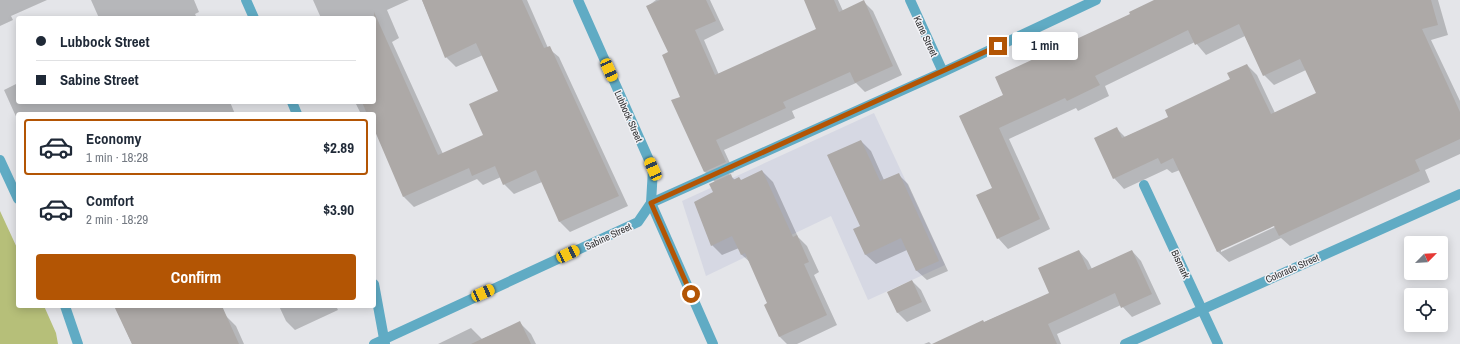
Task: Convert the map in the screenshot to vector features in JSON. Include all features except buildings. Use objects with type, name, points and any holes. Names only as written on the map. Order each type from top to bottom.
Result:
[{"type":"street","points":[[246,0],[253,16]]},
{"type":"street","name":"Lubbock Street","points":[[578,0],[653,169],[651,203],[713,344]]},
{"type":"street","name":"Kane Street","points":[[910,0],[943,72]]},
{"type":"street","points":[[651,203],[943,72],[1096,0]]},
{"type":"street","points":[[0,160],[16,195]]},
{"type":"street","name":"Bismark","points":[[1144,185],[1218,344]]},
{"type":"street","name":"Colorado Street","points":[[1125,344],[1202,308],[1460,194]]},
{"type":"street","name":"Sabine Street","points":[[374,344],[384,341],[638,222],[651,203]]},
{"type":"street","points":[[376,295],[384,341]]},
{"type":"street","points":[[66,308],[78,344]]},
{"type":"shaded area","points":[[874,113],[945,265],[868,300],[831,216],[706,276],[682,201]]},
{"type":"green space","points":[[0,211],[16,246],[16,308],[45,308],[56,333],[58,344],[0,344]]},
{"type":"route","points":[[691,294],[651,203],[998,46]]}]
